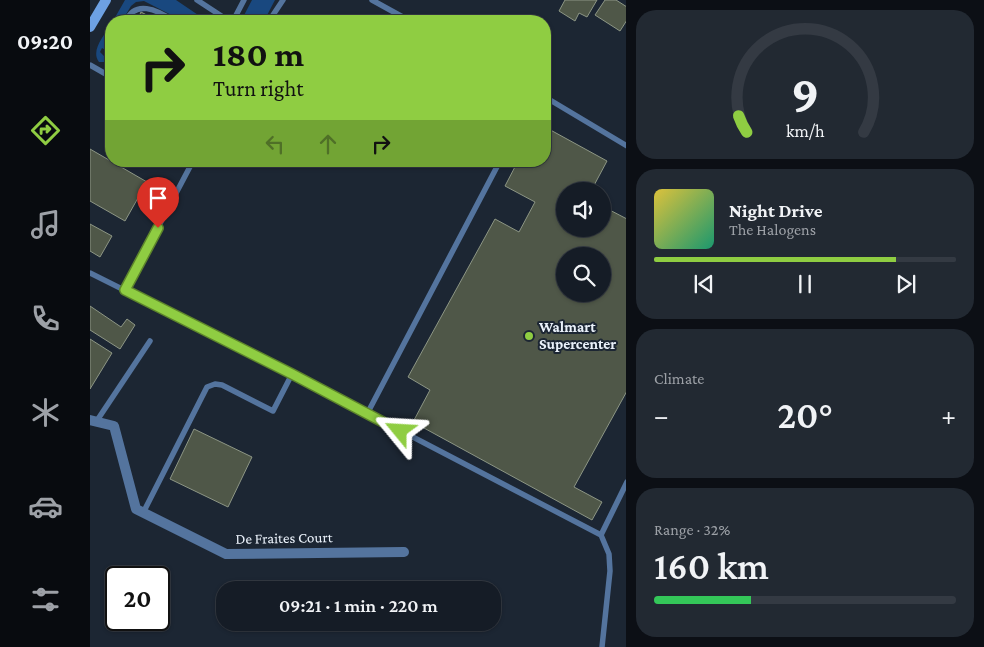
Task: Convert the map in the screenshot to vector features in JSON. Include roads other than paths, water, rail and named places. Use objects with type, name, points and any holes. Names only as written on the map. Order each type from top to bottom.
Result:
[{"type":"main road","points":[[90,27],[106,0]]},
{"type":"street","points":[[93,421],[114,426],[136,509],[143,513]]},
{"type":"street","name":"De Fraites Court","points":[[143,513],[226,554],[404,552]]},
{"type":"lane","points":[[197,0],[220,15]]},
{"type":"lane","points":[[236,15],[244,0]]},
{"type":"lane","points":[[273,15],[282,0]]},
{"type":"lane","points":[[372,0],[399,15]]},
{"type":"lane","points":[[129,15],[133,7],[141,3],[149,4],[165,15]]},
{"type":"lane","points":[[90,65],[105,74]]},
{"type":"lane","points":[[551,101],[626,146]]},
{"type":"lane","points":[[125,290],[190,167]]},
{"type":"lane","points":[[367,414],[497,167]]},
{"type":"lane","points":[[90,273],[292,374],[600,535],[609,554],[610,571],[602,647]]},
{"type":"lane","points":[[93,421],[150,341]]},
{"type":"lane","points":[[143,513],[207,387],[215,384],[222,385],[273,411],[292,374]]},
{"type":"lane","points":[[600,535],[626,482]]},
{"type":"place","name":"Walmart Supercenter","points":[[529,336]]}]
